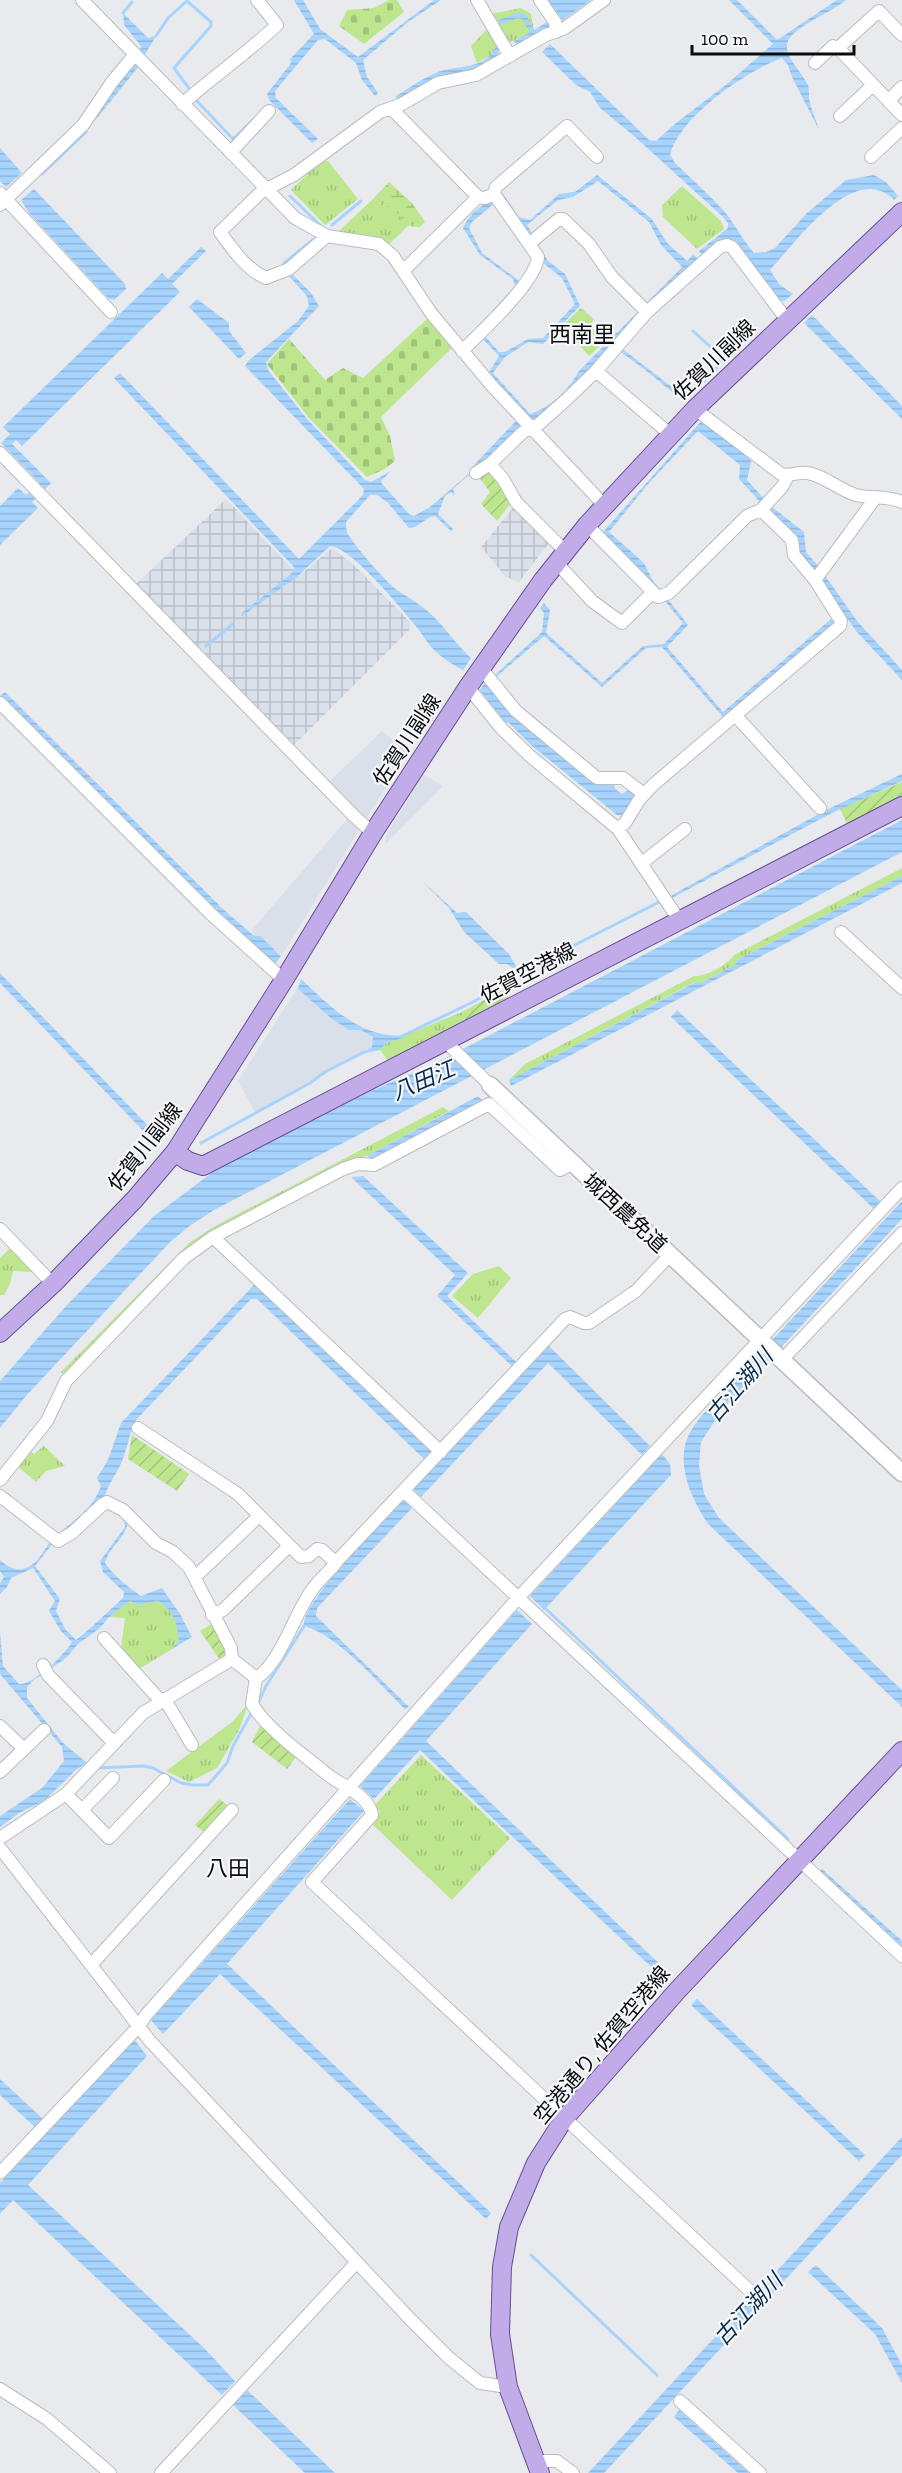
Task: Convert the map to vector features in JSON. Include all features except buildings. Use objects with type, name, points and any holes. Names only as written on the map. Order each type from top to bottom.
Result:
[{"type":"main road","name":"佐賀川副線","points":[[0,1333],[53,1284],[135,1199],[175,1152],[284,980],[373,832],[468,687],[561,557],[604,505],[695,409],[902,212]]},
{"type":"main road","name":"佐賀空港線","points":[[175,1152],[188,1161],[203,1166],[902,806]]},
{"type":"main road","name":"空港通り, 佐賀空港線","points":[[538,2467],[508,2387],[500,2334],[502,2267],[509,2227],[536,2163],[564,2119],[677,1991],[902,1751]]},
{"type":"street","points":[[182,104],[223,69],[256,45],[277,25],[257,0]]},
{"type":"street","points":[[477,0],[510,56]]},
{"type":"street","points":[[540,0],[553,23],[565,28],[604,0]]},
{"type":"street","points":[[90,3],[182,104],[295,218],[327,237],[379,244],[393,256],[431,313],[462,351],[604,505]]},
{"type":"street","points":[[838,48],[879,11],[902,35]]},
{"type":"street","points":[[327,237],[289,269],[266,278],[254,273],[220,232],[261,192],[294,175],[380,112],[438,83],[476,75],[510,56],[553,23]]},
{"type":"street","points":[[815,63],[833,46],[838,48],[902,115]]},
{"type":"street","points":[[111,312],[2,199],[83,125],[111,81],[135,54]]},
{"type":"street","points":[[840,116],[873,85]]},
{"type":"street","points":[[888,101],[902,87]]},
{"type":"street","points":[[391,108],[478,197],[485,198],[494,194]]},
{"type":"street","points":[[231,152],[269,111]]},
{"type":"street","points":[[494,194],[496,187],[567,126],[597,157]]},
{"type":"street","points":[[872,157],[902,128]]},
{"type":"street","points":[[462,351],[517,293],[538,264],[533,240],[494,194]]},
{"type":"street","points":[[403,271],[478,197]]},
{"type":"street","points":[[533,240],[559,219],[563,219],[589,244],[612,277],[644,308]]},
{"type":"street","points":[[476,473],[490,464],[523,432],[557,408],[596,371],[644,308],[720,246],[732,247],[787,320]]},
{"type":"street","points":[[596,371],[671,435]]},
{"type":"street","points":[[695,409],[781,474],[788,476],[805,472],[815,474],[856,495],[892,497],[902,502]]},
{"type":"street","points":[[0,453],[355,817],[373,832]]},
{"type":"street","points":[[490,464],[503,479],[516,502],[561,557],[592,601],[622,622],[653,592]]},
{"type":"street","points":[[587,525],[658,597],[669,593],[747,516],[761,510],[782,487],[788,476]]},
{"type":"street","points":[[815,580],[876,496]]},
{"type":"street","points":[[618,829],[626,823],[644,794],[840,626],[841,621],[815,580],[794,555],[792,540],[761,510]]},
{"type":"street","points":[[481,668],[516,711],[597,778],[623,778],[644,794]]},
{"type":"street","points":[[468,687],[502,729],[530,756],[618,829],[679,920]]},
{"type":"street","points":[[0,703],[211,914],[284,980]]},
{"type":"street","points":[[735,715],[820,808]]},
{"type":"street","points":[[642,863],[685,829]]},
{"type":"street","points":[[841,932],[902,988]]},
{"type":"street","points":[[445,1041],[490,1085]]},
{"type":"street","name":"城西農免道","points":[[490,1085],[782,1360]]},
{"type":"street","points":[[0,1480],[47,1421],[66,1381],[183,1259],[213,1238],[343,1169],[358,1164],[374,1165],[489,1104],[560,1170],[573,1163]]},
{"type":"street","points":[[0,2173],[139,2026],[146,2015],[518,1598],[902,1188]]},
{"type":"street","points":[[0,1229],[53,1284]]},
{"type":"street","points":[[902,1233],[782,1360],[902,1473]]},
{"type":"street","points":[[213,1238],[441,1452]]},
{"type":"street","points":[[256,1678],[262,1675],[279,1650],[311,1590],[565,1319],[570,1317],[589,1323],[636,1291],[670,1255]]},
{"type":"street","points":[[138,1428],[237,1494],[301,1557],[309,1556],[317,1549],[337,1561]]},
{"type":"street","points":[[404,1491],[902,1956]]},
{"type":"street","points":[[0,1496],[55,1540],[72,1533],[104,1503],[123,1510],[156,1543],[183,1559],[195,1577],[212,1615],[231,1648],[232,1659],[256,1678]]},
{"type":"street","points":[[195,1577],[259,1516]]},
{"type":"street","points":[[212,1615],[223,1610],[289,1546]]},
{"type":"street","points":[[104,1638],[167,1703],[192,1745]]},
{"type":"street","points":[[0,1838],[66,1794],[143,1713],[232,1659]]},
{"type":"street","points":[[46,1670],[114,1743]]},
{"type":"street","points":[[256,1678],[254,1707],[270,1727],[331,1777],[350,1788],[371,1808],[372,1815],[312,1882],[749,2290]]},
{"type":"street","points":[[0,1726],[23,1749]]},
{"type":"street","points":[[0,1772],[44,1730]]},
{"type":"street","points":[[82,1810],[113,1778]]},
{"type":"street","points":[[66,1794],[109,1838],[164,1780]]},
{"type":"street","points":[[90,1965],[232,1810]]},
{"type":"street","points":[[0,1848],[139,2026],[357,2262],[449,2358],[480,2383],[508,2387]]},
{"type":"street","points":[[161,2473],[357,2262]]},
{"type":"street","points":[[0,2389],[47,2420],[110,2473]]},
{"type":"street","points":[[680,2401],[760,2473]]},
{"type":"street","points":[[538,2467],[557,2461],[573,2473]]},
{"type":"shaded area","points":[[226,499],[299,576],[332,548],[355,566],[410,622],[410,629],[292,747],[134,586]]},
{"type":"shaded area","points":[[516,504],[552,539],[519,582],[506,577],[481,547]]},
{"type":"shaded area","points":[[382,731],[409,752],[367,817],[355,812],[327,784]]},
{"type":"shaded area","points":[[423,774],[443,786],[386,843],[386,836]]},
{"type":"shaded area","points":[[348,818],[359,830],[282,955],[251,931]]},
{"type":"shaded area","points":[[300,984],[341,1020],[379,1038],[381,1047],[327,1071],[255,1112],[238,1081]]},
{"type":"green space","points":[[389,0],[397,0],[404,12],[364,44],[339,26],[347,10],[374,8]]},
{"type":"green space","points":[[521,8],[531,14],[534,30],[514,41],[499,44],[493,54],[477,63],[471,46],[494,22],[490,14]]},
{"type":"green space","points":[[321,161],[328,161],[358,199],[325,225],[291,190]]},
{"type":"green space","points":[[389,182],[412,203],[425,222],[420,227],[408,226],[395,211],[373,199]]},
{"type":"green space","points":[[682,186],[721,221],[724,229],[697,249],[663,217],[662,205]]},
{"type":"green space","points":[[373,199],[395,211],[408,226],[389,244],[374,236],[338,232]]},
{"type":"green space","points":[[581,308],[594,319],[590,326],[604,342],[589,356],[562,326]]},
{"type":"green space","points":[[428,318],[454,346],[381,417],[390,436],[395,461],[383,470],[367,477],[309,418],[267,364],[289,339],[325,380],[343,368],[363,378]]},
{"type":"green space","points":[[488,468],[512,502],[497,521],[481,504],[490,492],[478,476]]},
{"type":"green space","points":[[902,782],[902,801],[849,828],[840,809]]},
{"type":"green space","points":[[902,868],[902,876],[737,960],[736,964],[701,983],[695,982],[509,1080],[525,1064],[694,976],[716,970],[734,955]]},
{"type":"green space","points":[[504,989],[512,1004],[465,1021],[462,1012]]},
{"type":"green space","points":[[462,1012],[465,1021],[390,1063],[380,1050],[386,1043]]},
{"type":"green space","points":[[443,1107],[449,1111],[367,1156],[357,1158],[208,1235],[65,1376],[61,1372],[190,1242],[215,1226]]},
{"type":"green space","points":[[11,1247],[34,1272],[13,1271],[10,1284],[4,1295],[0,1295],[0,1258]]},
{"type":"green space","points":[[499,1266],[511,1278],[478,1318],[452,1296],[473,1274]]},
{"type":"green space","points":[[132,1435],[189,1474],[177,1491],[128,1459]]},
{"type":"green space","points":[[44,1446],[65,1466],[46,1471],[36,1482],[16,1465],[28,1449],[34,1454]]},
{"type":"green space","points":[[130,1601],[138,1605],[158,1601],[174,1618],[180,1640],[172,1649],[139,1669],[121,1648],[125,1618],[109,1617]]},
{"type":"green space","points":[[213,1623],[227,1653],[220,1660],[200,1631]]},
{"type":"green space","points":[[248,1704],[239,1730],[217,1768],[189,1782],[166,1771],[232,1722]]},
{"type":"green space","points":[[261,1724],[298,1754],[287,1769],[252,1742]]},
{"type":"green space","points":[[421,1755],[510,1838],[452,1900],[371,1823],[380,1812],[375,1805]]},
{"type":"green space","points":[[219,1799],[229,1806],[206,1834],[195,1825]]},
{"type":"water","points":[[294,0],[303,0],[320,29],[358,57],[434,0],[441,0],[408,22],[363,60],[367,77],[378,93],[375,96],[362,80],[356,63],[325,39],[318,40],[275,91],[276,98],[318,139],[312,143],[270,101],[267,94],[291,63],[290,59],[314,34]]},
{"type":"water","points":[[547,0],[591,0],[563,20],[553,13],[555,10]]},
{"type":"water","points":[[729,0],[737,0],[777,40],[837,0],[846,0],[793,34],[787,45],[790,57],[808,85],[809,99],[819,130],[788,65],[782,58],[733,84],[700,111],[676,140],[670,155],[675,163],[723,210],[754,253],[766,252],[775,248],[807,213],[846,180],[874,175],[886,182],[898,196],[894,200],[878,190],[862,190],[844,197],[810,225],[770,270],[779,284],[793,294],[784,301],[777,300],[735,244],[702,256],[699,251],[728,228],[728,223],[634,136],[600,108],[590,92],[576,85],[542,52],[550,44],[649,140],[656,141],[773,44]]},
{"type":"water","points":[[519,12],[526,15],[534,30],[547,22],[550,26],[517,46],[514,41],[530,32],[522,19],[518,18],[497,26],[495,21]]},
{"type":"water","points":[[123,13],[148,38],[156,36],[144,56],[140,52],[141,46],[124,25]]},
{"type":"water","points":[[489,26],[499,44],[500,55],[472,72],[397,101],[396,96],[432,74],[479,63],[486,59],[496,46],[486,29]]},
{"type":"water","points":[[136,64],[139,66],[94,122],[119,81]]},
{"type":"water","points":[[0,148],[22,173],[6,187],[0,181]]},
{"type":"water","points":[[597,175],[652,219],[667,243],[687,261],[693,255],[699,259],[643,312],[574,387],[533,420],[488,374],[499,356],[481,337],[484,335],[499,352],[505,352],[528,339],[543,338],[575,304],[562,278],[542,262],[498,193],[501,191],[519,217],[530,220],[559,194],[575,192]],"holes":[[[598,181],[649,222],[661,245],[682,267],[579,371],[558,397],[545,407],[530,414],[493,373],[505,357],[528,342],[543,344],[580,306],[565,274],[548,261],[527,225],[558,200],[573,197]]]},
{"type":"water","points":[[34,189],[125,284],[126,289],[114,300],[109,299],[29,213],[21,200]]},
{"type":"water","points":[[494,200],[496,202],[472,222],[469,228],[482,253],[518,280],[516,287],[507,301],[475,330],[515,286],[513,279],[480,255],[463,228],[476,211]]},
{"type":"water","points":[[201,247],[206,251],[172,284],[180,292],[22,446],[16,440],[12,444],[51,483],[32,502],[38,508],[0,545],[0,506],[18,488],[26,495],[39,482],[1,443],[10,434],[3,427],[162,273],[168,279]]},
{"type":"water","points":[[290,272],[311,293],[319,306],[266,362],[268,370],[308,420],[365,480],[371,482],[391,471],[381,481],[382,484],[409,514],[414,516],[430,507],[471,472],[474,465],[516,421],[522,427],[453,489],[455,495],[451,492],[445,496],[438,514],[453,529],[451,531],[435,516],[409,528],[388,503],[377,495],[370,495],[346,522],[350,537],[381,575],[438,621],[471,658],[463,670],[432,648],[375,579],[350,556],[330,546],[298,576],[241,617],[242,613],[292,573],[294,567],[114,378],[120,373],[299,559],[363,495],[364,489],[245,366],[249,360],[298,321],[309,306],[307,296],[287,274]]},
{"type":"water","points":[[197,299],[229,323],[229,331],[246,353],[239,359],[189,307]]},
{"type":"water","points":[[812,315],[902,406],[902,419],[804,323]]},
{"type":"water","points":[[620,347],[686,398],[682,400],[618,350]]},
{"type":"water","points":[[703,419],[750,454],[751,462],[747,480],[771,506],[804,532],[806,552],[819,567],[814,572],[799,555],[796,535],[772,515],[739,479],[740,465],[698,431],[648,484],[609,532],[644,563],[653,581],[662,591],[659,592],[603,532]]},
{"type":"water","points":[[826,577],[857,621],[902,670],[902,680],[856,631],[821,581]]},
{"type":"water","points":[[667,598],[688,625],[667,647],[723,712],[831,619],[835,623],[723,717],[662,647],[646,648],[602,687],[544,636],[496,677],[495,675],[542,632],[544,613],[540,608],[544,603],[550,610],[546,633],[602,683],[643,646],[664,644],[683,623],[664,600]]},
{"type":"water","points":[[486,681],[509,713],[593,784],[614,783],[615,789],[622,794],[630,789],[636,795],[622,815],[617,815],[531,745],[509,723],[504,722],[480,690]]},
{"type":"water","points":[[5,692],[224,910],[253,935],[260,936],[281,956],[275,964],[220,913],[0,696]]},
{"type":"water","points":[[902,774],[902,781],[828,815],[672,898],[672,895],[826,810]]},
{"type":"water","name":"八田江","points":[[902,820],[902,852],[214,1210],[191,1225],[171,1241],[26,1396],[0,1428],[0,1381],[67,1305],[154,1216],[217,1169],[369,1092],[444,1059]]},
{"type":"water","points":[[902,876],[902,883],[511,1086],[509,1080],[696,982],[701,983],[736,964],[737,960]]},
{"type":"water","points":[[421,880],[457,913],[466,912],[509,954],[520,973],[507,964],[499,964],[464,932],[449,908]]},
{"type":"water","points":[[0,973],[162,1140],[157,1145],[0,983]]},
{"type":"water","points":[[301,979],[336,1010],[361,1027],[390,1035],[406,1035],[386,1043],[380,1050],[360,1054],[372,1047],[373,1037],[361,1030],[349,1030],[332,1019],[298,989]]},
{"type":"water","points":[[677,1010],[881,1202],[874,1209],[671,1017]]},
{"type":"water","points":[[478,1096],[483,1101],[371,1159],[367,1156]]},
{"type":"water","points":[[363,1176],[468,1273],[447,1296],[516,1362],[512,1366],[437,1296],[455,1275],[351,1177]]},
{"type":"water","name":"古江湖川","points":[[902,1201],[902,1219],[721,1411],[701,1442],[699,1465],[704,1494],[719,1518],[902,1690],[902,1707],[708,1524],[689,1487],[684,1456],[685,1445],[696,1422]]},
{"type":"water","points":[[255,1284],[432,1451],[424,1459],[257,1299],[251,1299],[136,1420],[122,1461],[104,1499],[128,1521],[125,1532],[105,1563],[141,1596],[162,1588],[192,1637],[172,1649],[179,1640],[175,1622],[168,1609],[158,1601],[138,1605],[130,1601],[78,1644],[66,1658],[34,1680],[27,1687],[27,1698],[63,1743],[87,1763],[77,1769],[44,1801],[19,1813],[0,1827],[0,1816],[42,1788],[64,1761],[62,1747],[0,1674],[0,1632],[3,1666],[19,1684],[40,1675],[72,1642],[61,1631],[49,1611],[55,1601],[33,1568],[11,1578],[7,1587],[0,1594],[0,1583],[4,1577],[0,1571],[0,1560],[14,1569],[30,1566],[51,1541],[86,1510],[101,1486],[97,1478],[108,1460],[121,1423]],"holes":[[[98,1500],[116,1510],[124,1522],[125,1527],[100,1561],[103,1572],[124,1592],[123,1598],[76,1640],[65,1629],[56,1611],[60,1599],[35,1566],[53,1543],[92,1509]]]},
{"type":"water","points":[[548,1345],[650,1446],[642,1455],[548,1363],[421,1497],[413,1489]]},
{"type":"water","points":[[662,1454],[670,1464],[671,1475],[544,1610],[530,1596]]},
{"type":"water","points":[[403,1500],[412,1508],[317,1608],[316,1616],[409,1707],[405,1709],[344,1649],[317,1631],[304,1626],[307,1615],[329,1581]]},
{"type":"water","points":[[517,1610],[532,1624],[426,1741],[668,1972],[663,1978],[420,1750],[374,1799],[360,1786]]},
{"type":"water","points":[[350,1799],[364,1811],[227,1964],[491,2213],[486,2219],[220,1974],[163,2034],[151,2020]]},
{"type":"water","points":[[822,1869],[902,1941],[902,1946],[820,1871]]},
{"type":"water","points":[[697,1999],[865,2155],[859,2161],[691,2005]]},
{"type":"water","points":[[134,2039],[147,2056],[28,2185],[204,2348],[235,2381],[222,2395],[13,2200],[0,2214],[0,2183]]},
{"type":"water","points":[[0,2079],[43,2119],[35,2127],[0,2095]]},
{"type":"water","name":"古江湖川","points":[[902,2137],[902,2155],[604,2473],[588,2473]]},
{"type":"water","points":[[816,2265],[882,2328],[902,2365],[902,2383],[875,2334],[808,2272]]},
{"type":"water","points":[[247,2390],[335,2473],[305,2473],[233,2405]]},
{"type":"water","points":[[679,2410],[749,2473],[738,2473],[674,2417]]},
{"type":"waterway","points":[[156,36],[168,18],[187,1],[211,22],[211,26],[174,68],[191,91]]},
{"type":"waterway","points":[[123,13],[132,2]]},
{"type":"waterway","points":[[196,100],[233,139],[253,120]]},
{"type":"waterway","points":[[42,174],[86,132]]},
{"type":"waterway","points":[[290,196],[321,226]]},
{"type":"waterway","points":[[332,225],[361,201]]},
{"type":"waterway","points":[[284,266],[284,263],[314,239]]},
{"type":"waterway","points":[[693,331],[718,354],[721,363],[704,381]]},
{"type":"waterway","points":[[686,398],[698,386]]},
{"type":"waterway","points":[[206,646],[233,624]]},
{"type":"waterway","points":[[402,1036],[475,1001],[520,973],[661,901]]},
{"type":"waterway","points":[[201,1143],[364,1052]]},
{"type":"waterway","points":[[545,1608],[788,1839]]},
{"type":"waterway","points":[[257,1705],[266,1686],[304,1626]]},
{"type":"waterway","points":[[95,1768],[144,1766],[153,1768],[181,1783],[208,1785],[227,1763],[233,1746],[253,1710]]},
{"type":"waterway","points":[[531,2255],[657,2375]]},
{"type":"district","name":"西南里","points":[[582,334]]},
{"type":"district","name":"八田","points":[[228,1868]]}]
